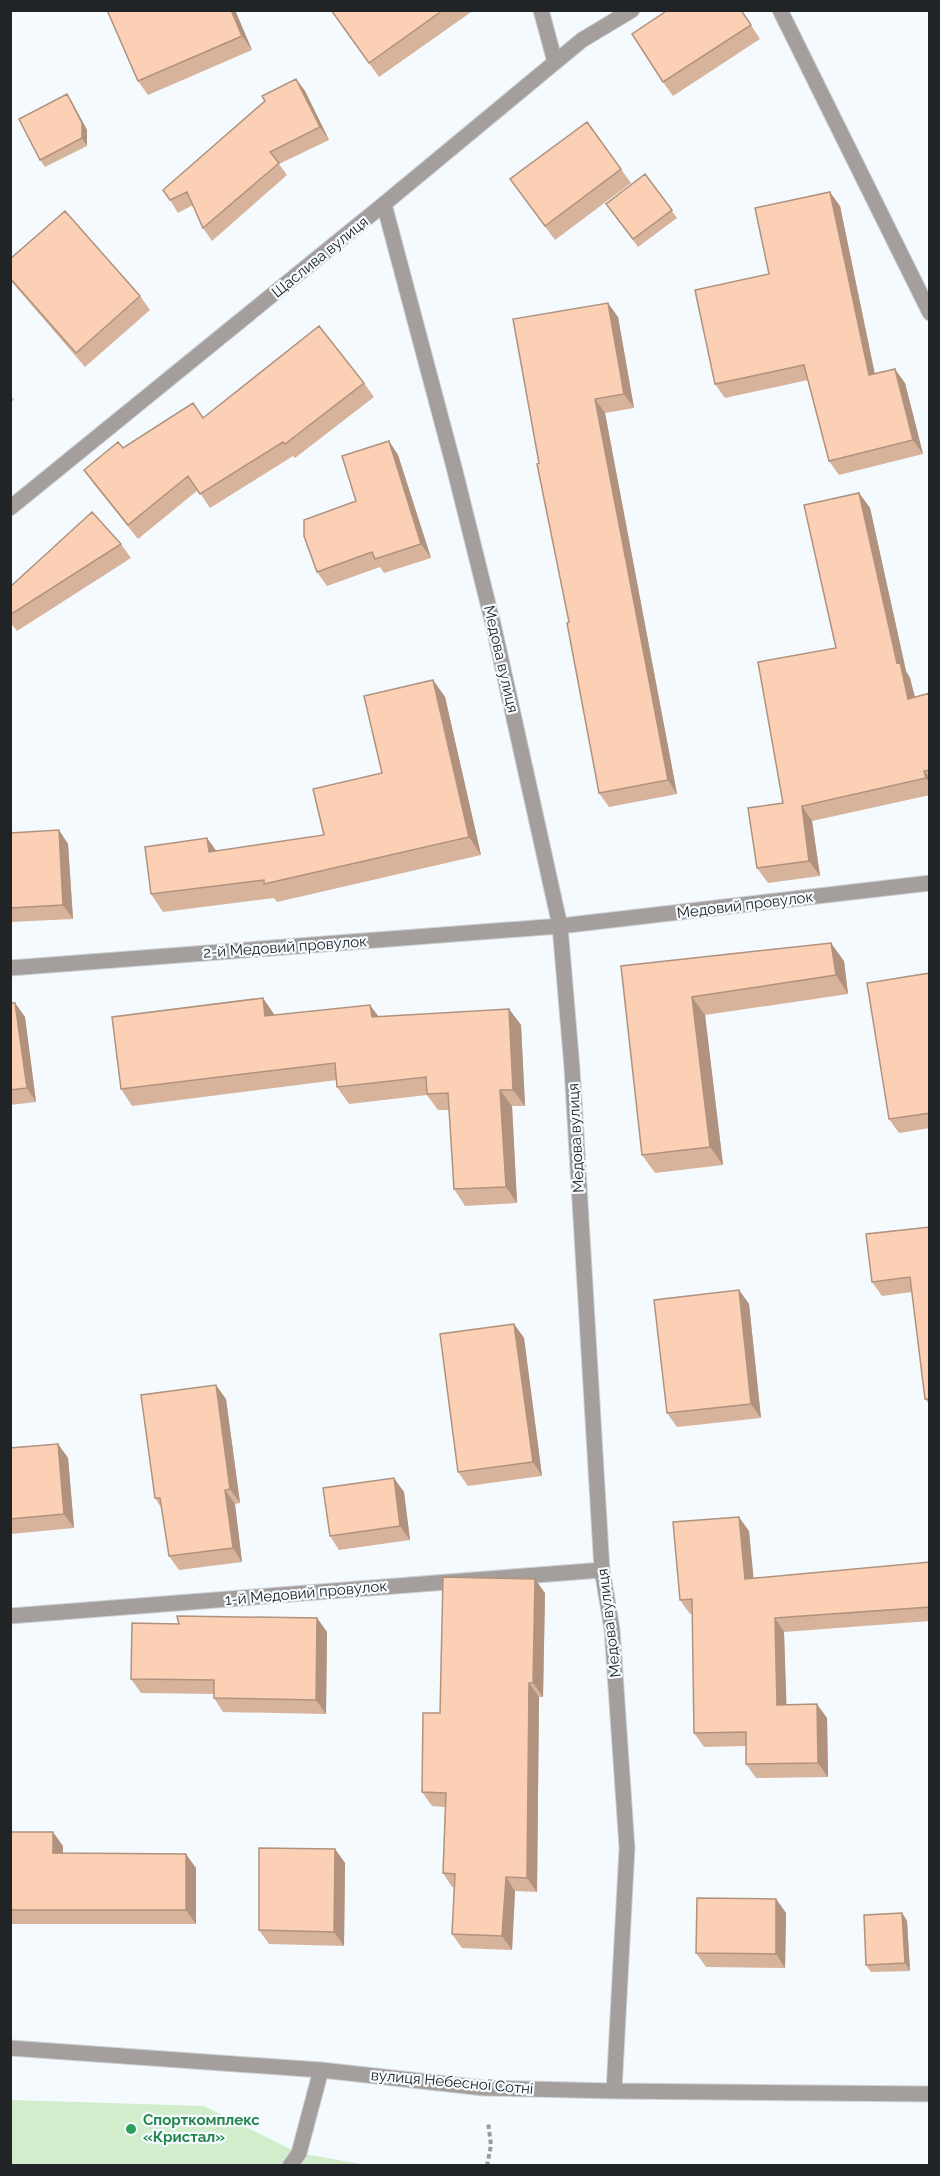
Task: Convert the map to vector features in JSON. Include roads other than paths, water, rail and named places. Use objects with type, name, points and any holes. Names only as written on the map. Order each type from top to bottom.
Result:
[{"type":"street","points":[[541,10],[555,62]]},
{"type":"street","name":"Щаслива вулиця","points":[[10,508],[582,40],[632,10]]},
{"type":"street","points":[[780,10],[930,312]]},
{"type":"street","name":"Медова вулиця","points":[[384,204],[494,628],[560,926],[572,1068],[602,1570],[612,1629],[627,1848],[614,2091]]},
{"type":"street","name":"Медовий провулок","points":[[560,926],[930,883]]},
{"type":"street","name":"2-й Медовий провулок","points":[[10,968],[560,926]]},
{"type":"street","name":"1-й Медовий провулок","points":[[10,1616],[602,1570]]},
{"type":"street","name":"вулиця Небесної Сотні","points":[[10,2048],[321,2070],[484,2088],[930,2094]]},
{"type":"street","points":[[290,2166],[298,2152],[321,2070]]},
{"type":"place","name":"Спорткомплекс «Кристал»","points":[[131,2129]]}]
